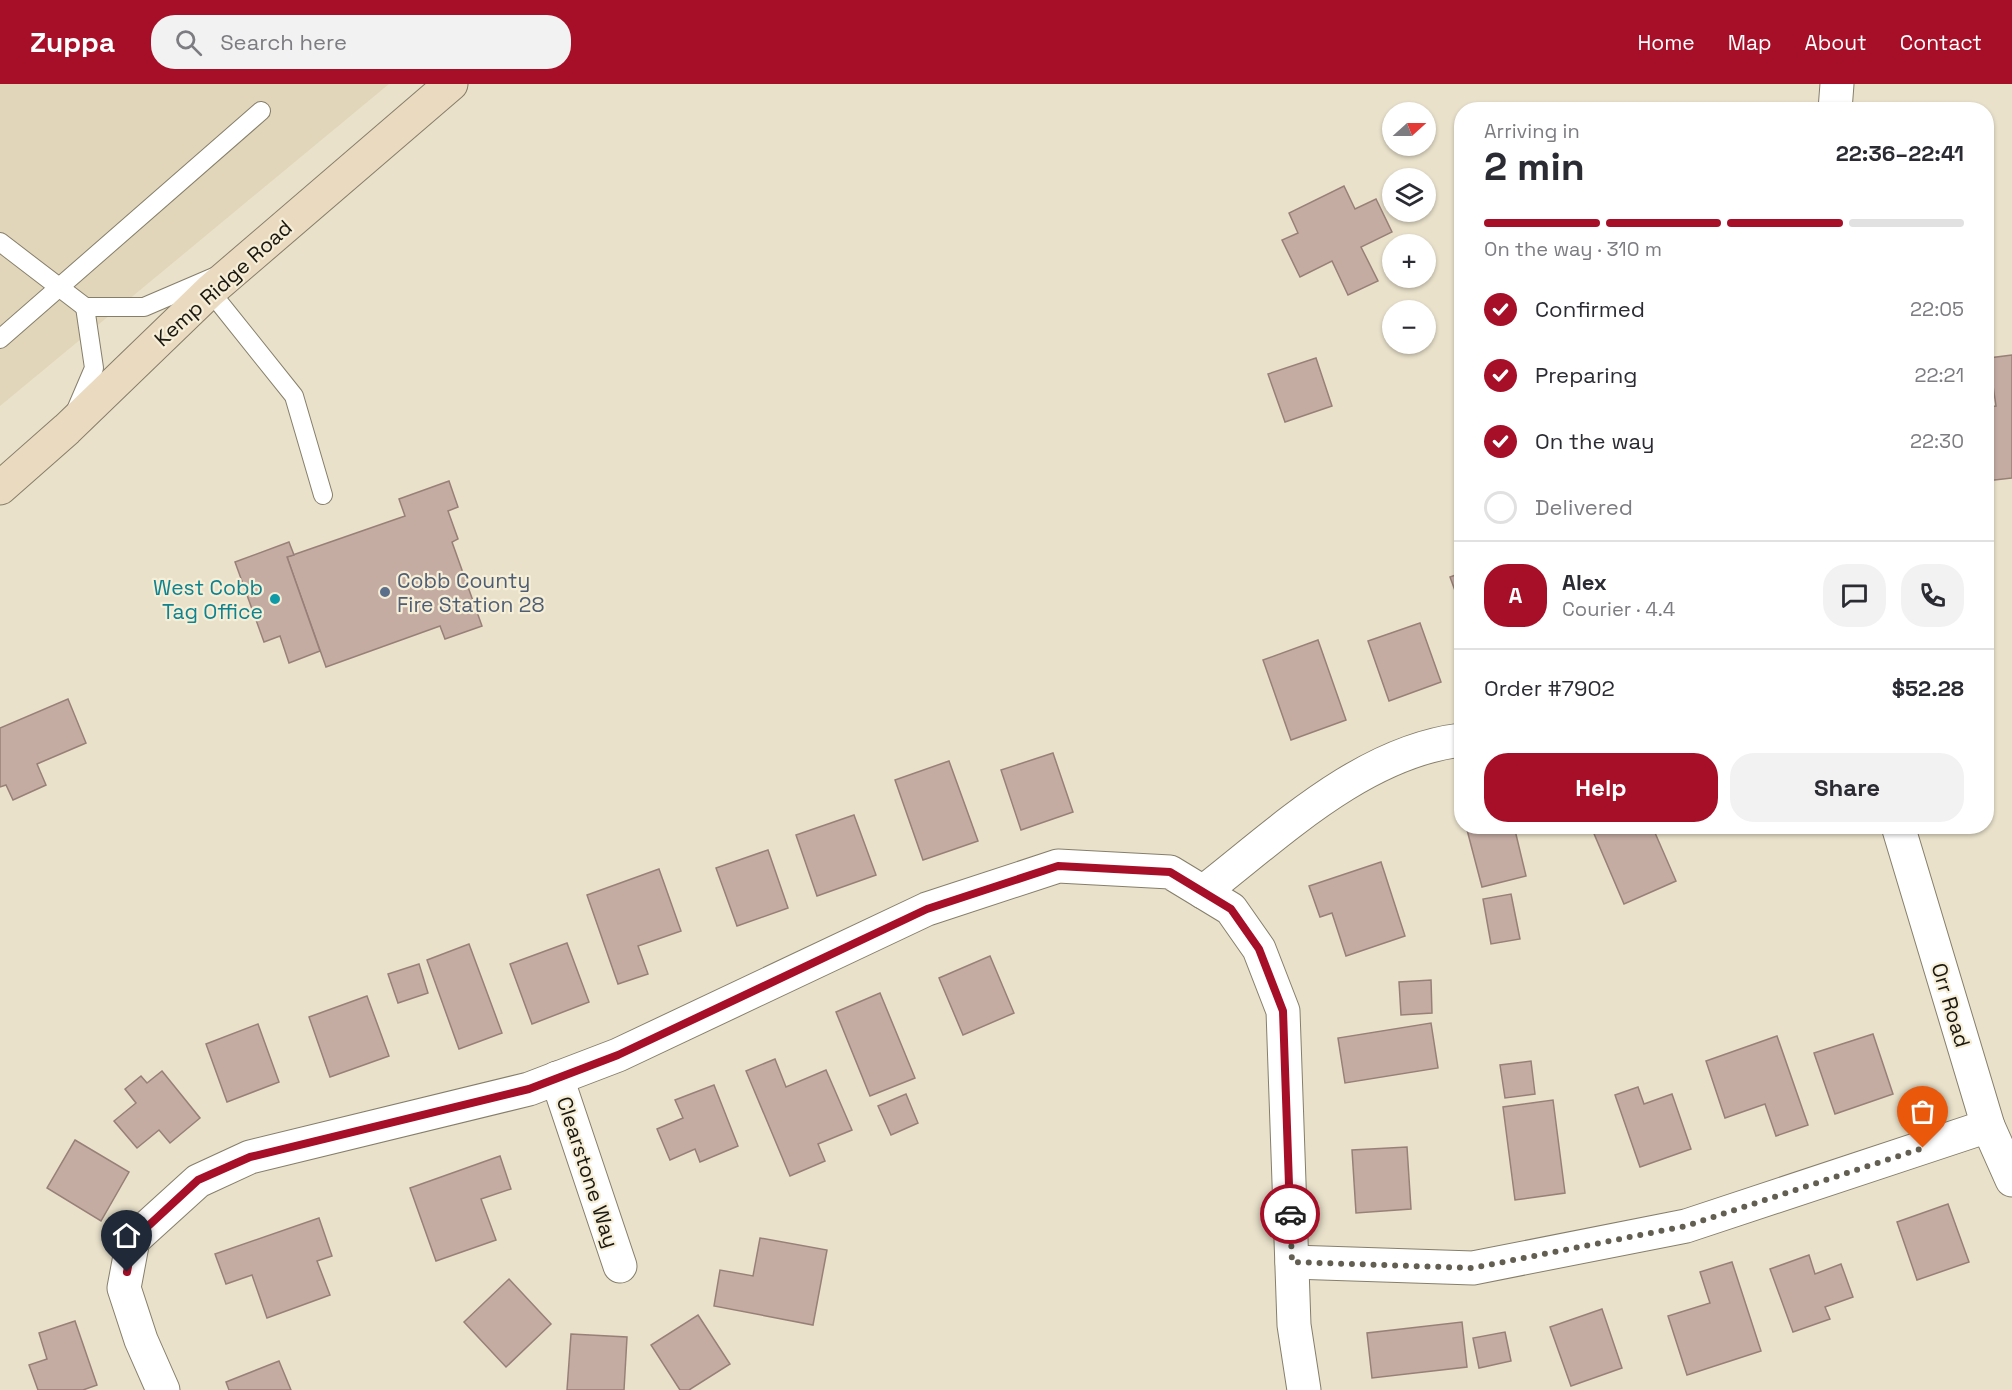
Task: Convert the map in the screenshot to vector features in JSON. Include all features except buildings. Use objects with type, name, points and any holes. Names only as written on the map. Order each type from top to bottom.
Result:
[{"type":"street","name":"Kemp Ridge Road","points":[[0,488],[67,429],[210,291],[451,84]]},
{"type":"street","points":[[1836,102],[1837,84]]},
{"type":"street","points":[[1203,892],[1325,798],[1377,766],[1436,743],[1454,741]]},
{"type":"street","name":"Orr Road","points":[[1900,834],[1988,1126],[2012,1180]]},
{"type":"street","points":[[164,1390],[141,1340],[124,1288],[133,1240],[198,1180],[250,1157],[529,1089],[618,1055],[927,909],[1058,866],[1170,872],[1231,909],[1259,949],[1283,1011],[1294,1325],[1304,1390]]},
{"type":"street","name":"Clearstone Way","points":[[557,1078],[620,1266]]},
{"type":"street","points":[[1292,1262],[1473,1268],[1540,1255],[1686,1226],[1988,1126]]},
{"type":"lane","points":[[0,339],[261,111]]},
{"type":"lane","points":[[0,242],[85,307],[144,306],[237,267]]},
{"type":"lane","points":[[210,291],[294,396],[323,495]]},
{"type":"lane","points":[[67,429],[94,368],[85,307]]},
{"type":"shaded area","points":[[0,84],[389,84],[0,406]]},
{"type":"way so far","points":[[1290,1214],[1292,1262],[1473,1268],[1686,1226],[1923,1148]]},
{"type":"place","name":"Cobb County Fire Station 28","points":[[385,592]]},
{"type":"place","name":"West Cobb Tag Office","points":[[275,599]]},
{"type":"route","points":[[127,1272],[133,1240],[198,1180],[250,1157],[529,1089],[618,1055],[927,909],[1058,866],[1170,872],[1231,909],[1259,949],[1283,1011],[1290,1214]]}]
